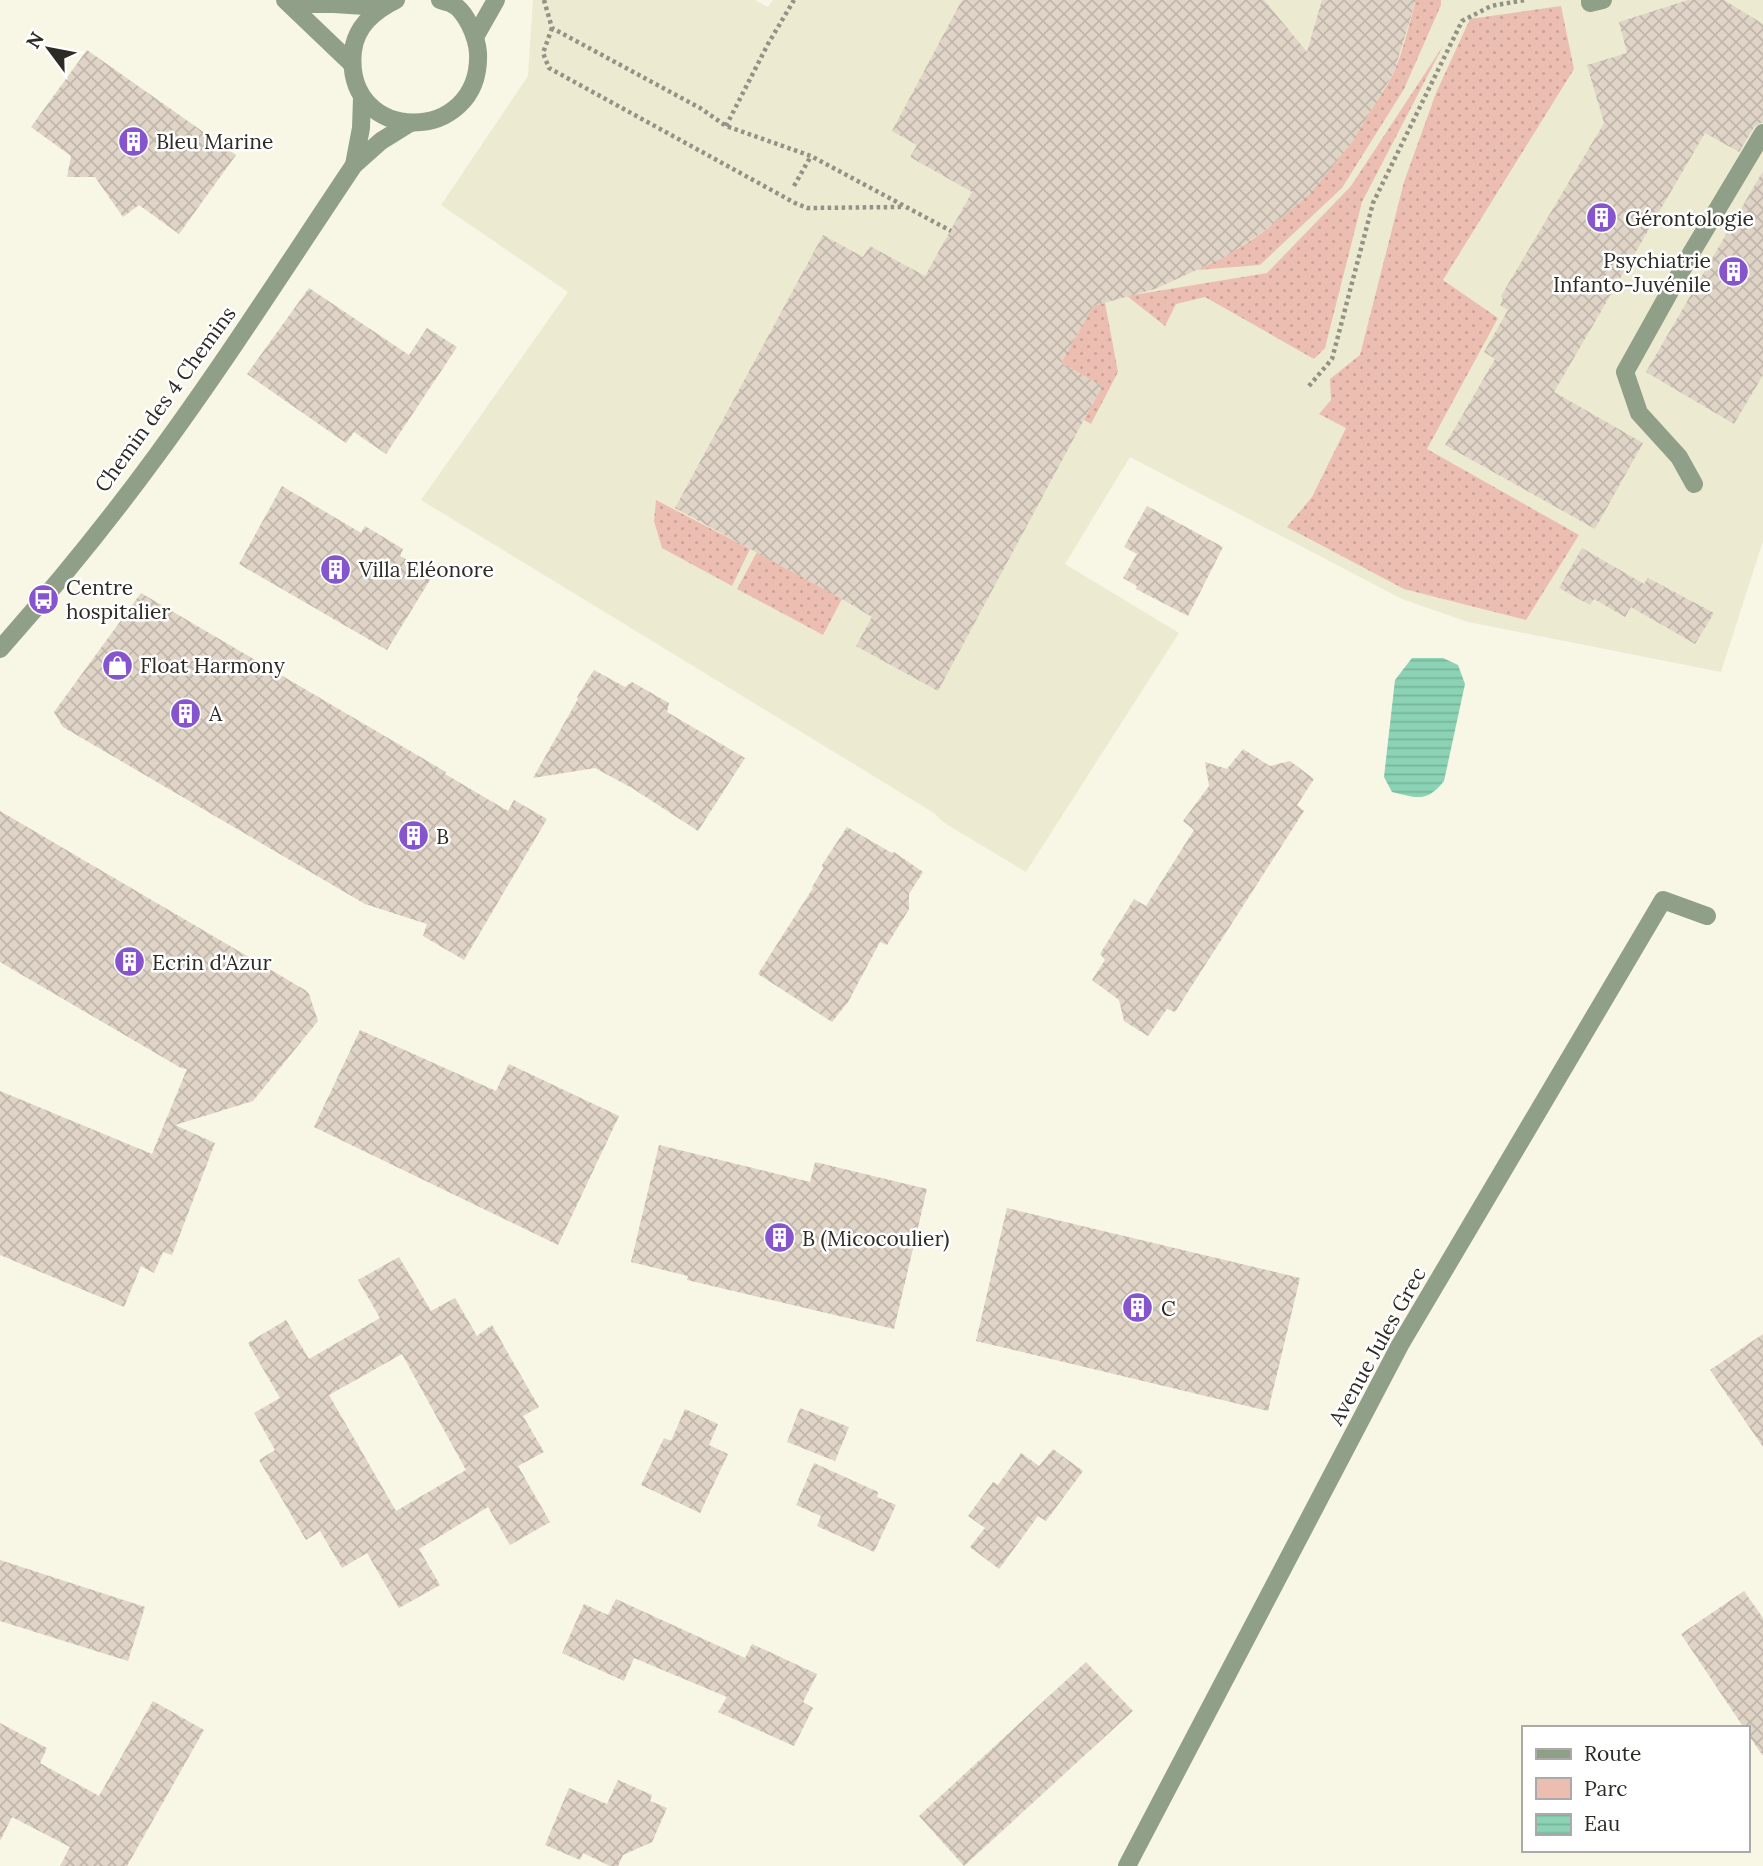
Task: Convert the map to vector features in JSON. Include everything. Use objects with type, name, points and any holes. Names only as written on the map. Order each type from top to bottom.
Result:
[{"type":"street","points":[[475,37],[496,0]]},
{"type":"street","points":[[1590,0],[1590,3],[1603,0]]},
{"type":"street","points":[[388,4],[366,20],[355,41],[352,74],[362,98],[379,114],[410,123],[427,123],[442,118],[460,105],[472,88],[479,68],[475,37],[466,19],[450,1]]},
{"type":"street","points":[[288,2],[388,4]]},
{"type":"street","points":[[288,2],[352,64]]},
{"type":"street","name":"Chemin des 4 Chemins","points":[[354,165],[361,128],[362,98]]},
{"type":"street","name":"Chemin des 4 Chemins","points":[[0,649],[157,455],[354,165],[381,141],[410,123]]},
{"type":"street","points":[[1694,484],[1679,457],[1639,413],[1625,372],[1763,133]]},
{"type":"street","name":"Avenue Jules Grec","points":[[1127,1866],[1400,1345],[1663,900],[1707,916]]},
{"type":"path","points":[[544,0],[552,28],[543,53],[549,68],[807,208],[904,207]]},
{"type":"path","points":[[726,126],[794,0]]},
{"type":"path","points":[[1309,386],[1332,359],[1373,203],[1462,21],[1491,6],[1525,0]]},
{"type":"path","points":[[552,28],[700,108],[726,126],[811,156],[951,231]]},
{"type":"path","points":[[794,187],[811,156]]},
{"type":"shaded area","points":[[533,0],[755,0],[768,7],[773,0],[1763,0],[1763,541],[1721,672],[1468,622],[1402,599],[1130,457],[1065,564],[1179,633],[1026,872],[421,500],[568,292],[441,205],[528,76]]},
{"type":"green space","points":[[1416,0],[1441,0],[1441,5],[1404,89],[1342,188],[1260,265],[1197,270],[1225,256],[1275,223],[1319,182],[1338,159],[1356,135],[1394,72]]},
{"type":"green space","points":[[1561,6],[1574,69],[1443,280],[1498,318],[1427,449],[1579,535],[1526,620],[1404,589],[1287,527],[1312,497],[1346,428],[1319,414],[1331,400],[1330,379],[1360,355],[1404,182],[1436,93],[1470,19]]},
{"type":"green space","points":[[1443,46],[1362,202],[1325,348],[1314,359],[1205,297],[1176,304],[1165,326],[1127,296],[1267,273],[1351,186]]},
{"type":"green space","points":[[1105,303],[1118,372],[1091,424],[1084,420],[1102,386],[1061,363],[1093,306]]},
{"type":"green space","points":[[656,500],[750,549],[732,586],[662,548],[654,521]]},
{"type":"green space","points":[[757,552],[842,599],[823,635],[737,589]]},
{"type":"water","points":[[1412,658],[1443,658],[1458,665],[1465,684],[1444,781],[1432,793],[1421,797],[1392,792],[1384,777],[1395,680]]},
{"type":"building","points":[[962,0],[1264,0],[1307,52],[1322,0],[1416,0],[1394,72],[1353,141],[1310,194],[1271,226],[1225,257],[1155,289],[1093,306],[1061,363],[1102,386],[938,691],[856,646],[872,617],[675,508],[823,235],[863,257],[870,246],[925,276],[972,192],[910,157],[917,145],[892,131]]},
{"type":"building","name":"Gérontologie","points":[[1688,0],[1724,0],[1763,24],[1763,122],[1754,127],[1739,152],[1705,133],[1554,392],[1643,443],[1595,529],[1445,445],[1495,359],[1484,352],[1508,310],[1500,305],[1503,298],[1501,296],[1604,123],[1587,65],[1627,53],[1619,22]]},
{"type":"building","name":"Bleu Marine","points":[[87,50],[236,155],[179,234],[139,205],[123,217],[95,177],[67,177],[71,156],[31,127]]},
{"type":"building","name":"Psychiatrie Infanto-Juvénile","points":[[1763,171],[1763,375],[1734,424],[1646,372]]},
{"type":"building","points":[[309,288],[409,355],[427,328],[457,347],[386,454],[354,432],[346,443],[247,374]]},
{"type":"building","name":"Villa Eléonore","points":[[282,486],[361,533],[365,526],[403,549],[400,556],[433,575],[387,650],[239,564]]},
{"type":"building","points":[[1147,506],[1223,547],[1188,616],[1136,589],[1137,586],[1123,578],[1137,554],[1124,547]]},
{"type":"building","points":[[1582,548],[1644,584],[1648,578],[1714,613],[1695,644],[1631,607],[1625,617],[1594,599],[1590,605],[1559,588]]},
{"type":"building","points":[[141,593],[508,811],[514,800],[547,819],[464,960],[423,936],[427,924],[365,904],[63,727],[54,712]]},
{"type":"building","points":[[594,670],[625,687],[632,682],[669,703],[667,712],[745,758],[698,831],[632,788],[595,768],[533,778]]},
{"type":"building","points":[[1243,749],[1270,766],[1290,761],[1314,779],[1297,805],[1304,811],[1175,1012],[1167,1009],[1148,1036],[1124,1021],[1119,1000],[1092,980],[1105,960],[1100,954],[1134,899],[1146,906],[1194,830],[1183,821],[1209,786],[1205,762],[1227,769]]},
{"type":"building","points":[[0,811],[305,990],[309,994],[318,1021],[253,1101],[175,1125],[215,1143],[172,1255],[163,1252],[154,1273],[141,1266],[124,1307],[0,1255],[0,1091],[152,1154],[187,1069],[181,1068],[0,962]]},
{"type":"building","points":[[847,827],[894,852],[923,872],[909,894],[909,909],[887,945],[880,942],[848,1002],[832,1022],[758,974],[813,888],[823,869],[822,865]]},
{"type":"building","points":[[360,1030],[496,1091],[509,1064],[619,1116],[558,1245],[314,1127]]},
{"type":"building","name":"B (Micocoulier)","points":[[659,1145],[810,1182],[815,1162],[927,1189],[894,1329],[687,1280],[688,1276],[631,1262]]},
{"type":"building","name":"C","points":[[1007,1208],[1300,1278],[1268,1411],[976,1341]]},
{"type":"building","points":[[399,1257],[431,1311],[455,1298],[477,1336],[492,1325],[539,1407],[523,1416],[544,1452],[518,1466],[550,1522],[510,1545],[488,1507],[419,1549],[440,1585],[399,1608],[367,1553],[342,1568],[320,1531],[306,1540],[259,1460],[275,1450],[254,1413],[280,1398],[248,1343],[286,1320],[309,1359],[380,1318],[358,1280]],"holes":[[[402,1354],[466,1470],[396,1511],[329,1395]]]},
{"type":"building","points":[[1763,1334],[1763,1447],[1710,1370]]},
{"type":"building","points":[[800,1408],[849,1427],[835,1461],[787,1442]]},
{"type":"building","points":[[685,1409],[718,1424],[709,1445],[728,1454],[700,1513],[641,1485],[664,1438],[671,1441]]},
{"type":"building","points":[[1053,1449],[1083,1471],[1046,1521],[1038,1516],[999,1569],[970,1547],[985,1528],[968,1516],[993,1482],[998,1485],[1021,1453],[1039,1466]]},
{"type":"building","points":[[814,1463],[878,1492],[877,1497],[896,1505],[874,1552],[817,1526],[821,1516],[796,1505]]},
{"type":"building","points":[[0,1560],[145,1607],[128,1661],[0,1621]]},
{"type":"building","points":[[1744,1591],[1763,1618],[1763,1756],[1749,1736],[1749,1726],[1743,1726],[1681,1634]]},
{"type":"building","points":[[616,1599],[745,1658],[752,1644],[817,1674],[803,1702],[813,1708],[794,1746],[718,1712],[727,1697],[634,1658],[624,1681],[562,1653],[584,1604],[608,1615]]},
{"type":"building","points":[[1086,1662],[1133,1711],[964,1866],[919,1816]]},
{"type":"building","points":[[153,1701],[204,1730],[127,1866],[60,1866],[70,1847],[12,1817],[0,1841],[0,1723],[47,1748],[40,1763],[99,1796]]},
{"type":"building","points":[[618,1780],[652,1795],[650,1801],[667,1808],[652,1842],[623,1855],[618,1866],[610,1866],[583,1853],[580,1860],[545,1845],[569,1788],[607,1804]]},
{"type":"place","name":"Bleu Marine","points":[[133,141]]},
{"type":"place","name":"Gérontologie","points":[[1602,218]]},
{"type":"place","name":"Psychiatrie Infanto-Juvénile","points":[[1734,272]]},
{"type":"place","name":"Villa Eléonore","points":[[336,569]]},
{"type":"place","name":"Centre hospitalier","points":[[43,599]]},
{"type":"place","name":"Float Harmony","points":[[117,665]]},
{"type":"place","name":"A","points":[[186,713]]},
{"type":"place","name":"B","points":[[413,836]]},
{"type":"place","name":"Ecrin d'Azur","points":[[129,962]]},
{"type":"place","name":"B (Micocoulier)","points":[[779,1238]]},
{"type":"place","name":"C","points":[[1138,1308]]}]
